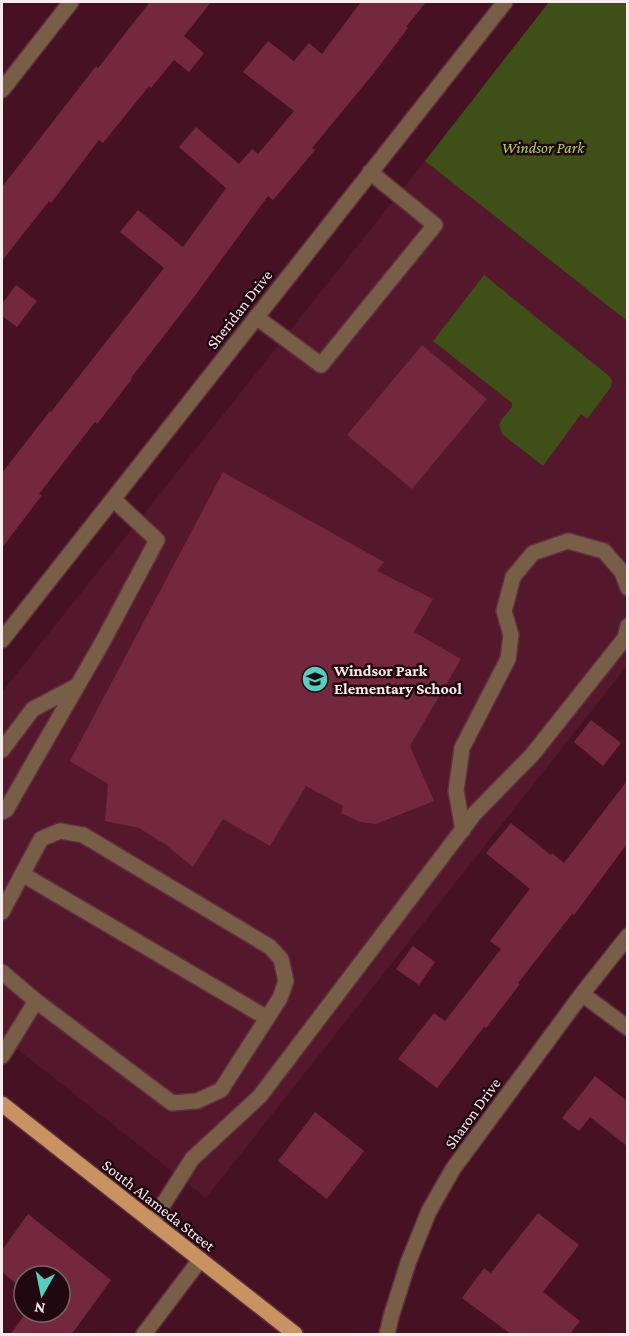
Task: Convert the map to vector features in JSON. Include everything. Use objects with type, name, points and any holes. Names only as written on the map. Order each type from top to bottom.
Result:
[{"type":"main road","name":"South Alameda Street","points":[[2,1104],[295,1335]]},
{"type":"street","points":[[2,90],[71,2]]},
{"type":"street","name":"Sheridan Drive","points":[[2,640],[505,2]]},
{"type":"street","points":[[256,317],[321,365],[435,225],[370,172]]},
{"type":"street","points":[[2,812],[6,810],[78,686],[157,540],[113,499]]},
{"type":"street","points":[[463,830],[456,791],[462,748],[508,659],[512,634],[504,611],[513,577],[533,553],[568,541],[604,550],[622,572],[627,588]]},
{"type":"street","points":[[152,1222],[192,1159],[260,1096],[475,813],[532,756],[625,638],[627,626]]},
{"type":"street","points":[[2,750],[33,709],[78,686]]},
{"type":"street","points":[[2,912],[41,839],[60,831],[83,835],[270,947],[280,959],[286,981],[280,998],[221,1090],[197,1101],[172,1103],[36,1001],[2,972]]},
{"type":"street","points":[[22,874],[267,1018]]},
{"type":"street","name":"Sharon Drive","points":[[387,1335],[408,1263],[429,1211],[453,1169],[627,936]]},
{"type":"street","points":[[582,994],[627,1028]]},
{"type":"street","points":[[2,1056],[36,1001]]},
{"type":"street","points":[[144,1335],[200,1260]]},
{"type":"shaded area","name":"Windsor Park Elementary School","points":[[425,161],[627,321],[627,666],[206,1198],[2,1037],[2,692]]},
{"type":"green space","name":"Windsor Park","points":[[549,2],[627,2],[627,321],[425,161]]},
{"type":"green space","points":[[484,275],[609,376],[612,381],[611,387],[587,419],[581,414],[543,466],[502,434],[499,425],[512,407],[512,403],[433,341]]},
{"type":"building","points":[[150,2],[211,2],[184,36],[204,53],[189,72],[174,60],[151,88],[149,86],[103,143],[99,140],[51,203],[49,201],[2,261],[2,187],[96,66],[98,68]]},
{"type":"building","points":[[361,2],[426,2],[374,73],[312,148],[315,150],[273,200],[268,196],[132,379],[39,494],[42,495],[2,548],[2,473],[164,268],[120,232],[138,210],[183,247],[226,188],[179,147],[196,127],[239,164],[252,149],[258,154],[294,111],[243,72],[268,41],[294,61],[309,43],[322,54]]},
{"type":"building","points":[[16,285],[37,301],[17,327],[2,316],[2,304]]},
{"type":"building","points":[[422,345],[487,399],[412,489],[347,435]]},
{"type":"building","points":[[223,472],[384,562],[377,571],[433,599],[414,632],[461,659],[410,746],[434,801],[376,824],[360,822],[341,813],[343,806],[306,786],[270,846],[223,819],[193,867],[166,845],[139,828],[105,821],[108,784],[70,761]]},
{"type":"building","points":[[591,720],[621,743],[603,766],[574,742]]},
{"type":"building","points":[[627,781],[627,844],[574,915],[572,914],[486,1028],[484,1027],[437,1088],[398,1059],[434,1013],[445,1021],[501,949],[490,941],[530,889],[486,853],[511,823],[564,863]]},
{"type":"building","points":[[413,946],[435,962],[419,985],[396,969]]},
{"type":"building","points":[[595,1076],[627,1101],[627,1146],[590,1117],[579,1131],[562,1118]]},
{"type":"building","points":[[315,1112],[364,1151],[327,1199],[278,1161]]},
{"type":"building","points":[[538,1213],[579,1245],[543,1292],[580,1321],[569,1335],[512,1335],[462,1298],[484,1268],[491,1273]]},
{"type":"building","points":[[28,1214],[111,1280],[71,1335],[10,1335],[18,1324],[72,1324],[72,1264],[12,1264],[12,1280],[2,1272],[2,1250]]},
{"type":"place","name":"Windsor Park Elementary School","points":[[315,679]]}]
